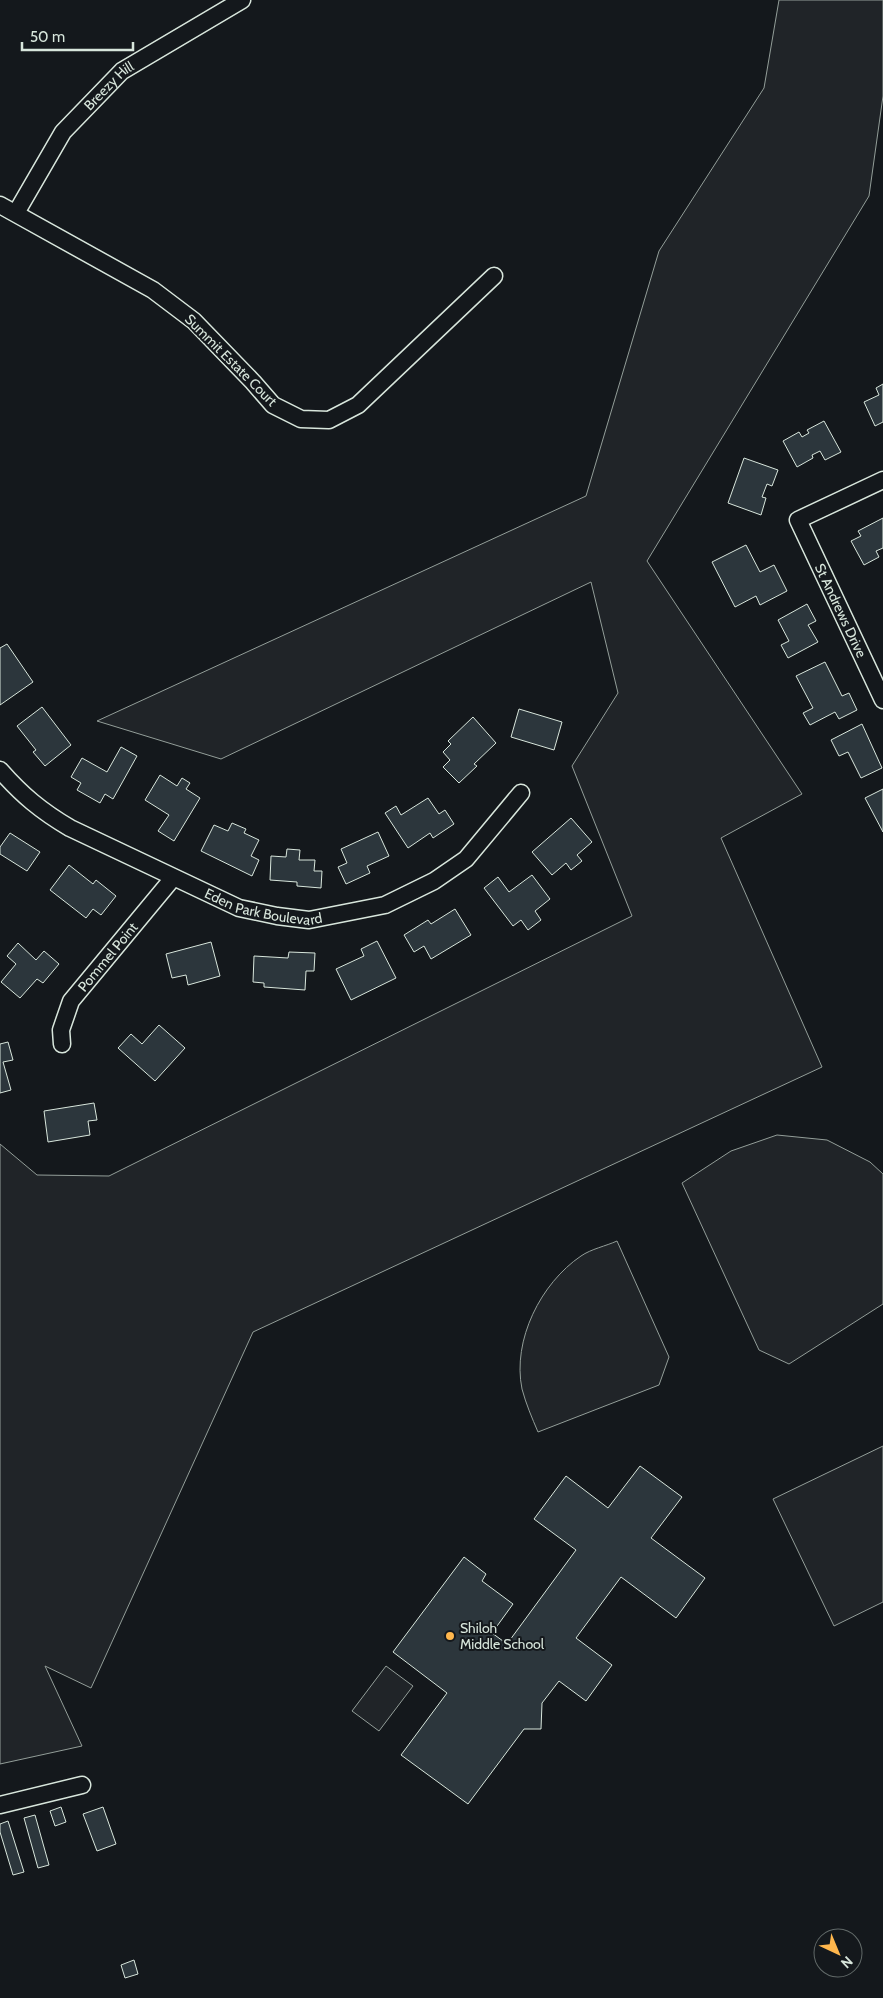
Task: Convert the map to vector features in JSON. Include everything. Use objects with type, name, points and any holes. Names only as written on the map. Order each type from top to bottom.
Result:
[{"type":"street","name":"Breezy Hill","points":[[16,213],[63,132],[122,71],[242,0]]},
{"type":"street","name":"Summit Estate Court","points":[[0,205],[153,290],[194,321],[273,405],[301,419],[329,420],[358,405],[494,276]]},
{"type":"street","name":"St Andrews Drive","points":[[883,480],[798,520],[883,700]]},
{"type":"street","name":"Eden Park Boulevard","points":[[1,774],[43,812],[70,828],[174,878],[239,908],[309,920],[385,905],[434,881],[466,858],[521,793]]},
{"type":"street","name":"Pommel Point","points":[[62,1044],[61,1030],[71,1001],[174,878]]},
{"type":"street","points":[[0,1805],[82,1785]]},
{"type":"shaded area","points":[[779,0],[883,0],[883,96],[869,196],[647,561],[802,794],[721,838],[822,1067],[253,1332],[91,1688],[45,1666],[82,1746],[0,1764],[0,1144],[37,1175],[109,1176],[632,916],[572,766],[618,693],[591,582],[221,759],[97,721],[586,496],[659,251],[764,88]]},
{"type":"shaded area","points":[[777,1135],[827,1140],[870,1162],[883,1174],[883,1304],[789,1364],[759,1350],[682,1183],[731,1151]]},
{"type":"shaded area","points":[[617,1241],[669,1357],[659,1385],[538,1432],[522,1389],[520,1370],[521,1351],[533,1314],[542,1297],[567,1267],[594,1249]]},
{"type":"shaded area","points":[[883,1446],[883,1602],[834,1626],[773,1499]]},
{"type":"shaded area","points":[[386,1666],[413,1686],[379,1731],[352,1711]]},
{"type":"building","points":[[883,384],[883,422],[875,426],[864,402],[879,395],[876,388]]},
{"type":"building","points":[[824,421],[841,452],[825,460],[820,451],[812,455],[813,458],[797,467],[783,441],[799,432],[802,437],[809,433],[807,430]]},
{"type":"building","points":[[744,458],[778,470],[772,486],[767,484],[762,497],[766,498],[761,515],[728,503]]},
{"type":"building","points":[[883,518],[883,548],[876,551],[879,557],[864,565],[851,541],[861,536],[858,531]]},
{"type":"building","points":[[746,545],[760,572],[774,565],[787,591],[760,605],[756,596],[735,607],[712,562]]},
{"type":"building","points":[[807,604],[816,621],[808,625],[818,642],[788,658],[781,645],[789,641],[778,620]]},
{"type":"building","points":[[7,644],[33,682],[0,705],[0,648]]},
{"type":"building","points":[[825,662],[842,696],[849,693],[857,710],[839,719],[835,712],[810,725],[803,713],[813,708],[796,676]]},
{"type":"building","points":[[42,707],[71,745],[45,766],[33,752],[36,750],[17,726]]},
{"type":"building","points":[[519,709],[562,722],[554,750],[511,737]]},
{"type":"building","points":[[473,717],[496,743],[474,764],[477,766],[459,783],[443,767],[450,760],[443,752],[451,744],[448,741]]},
{"type":"building","points":[[862,724],[882,768],[861,778],[848,752],[839,756],[831,740]]},
{"type":"building","points":[[121,747],[137,756],[113,799],[105,794],[100,803],[77,790],[81,783],[71,777],[82,758],[107,772]]},
{"type":"building","points":[[160,775],[177,786],[182,778],[190,783],[186,789],[200,798],[174,841],[158,831],[169,815],[145,800]]},
{"type":"building","points":[[883,789],[883,832],[865,798]]},
{"type":"building","points":[[428,798],[439,814],[445,810],[454,824],[433,838],[430,833],[408,848],[385,813],[396,806],[401,815]]},
{"type":"building","points":[[571,818],[592,842],[577,855],[582,861],[571,870],[566,863],[552,875],[532,852]]},
{"type":"building","points":[[232,823],[246,829],[244,833],[259,840],[251,856],[259,860],[252,876],[201,851],[214,825],[228,831]]},
{"type":"building","points":[[378,832],[389,856],[367,866],[370,873],[346,884],[338,867],[347,863],[341,849]]},
{"type":"building","points":[[10,833],[40,852],[27,871],[0,854],[0,847]]},
{"type":"building","points":[[287,849],[300,850],[299,860],[315,860],[314,871],[322,871],[321,888],[297,886],[297,882],[270,880],[271,856],[286,857]]},
{"type":"building","points":[[69,865],[93,884],[96,880],[116,896],[101,915],[93,909],[86,918],[50,890]]},
{"type":"building","points":[[532,875],[550,899],[535,911],[541,920],[528,930],[521,920],[513,926],[484,888],[498,877],[509,892]]},
{"type":"building","points":[[455,909],[471,935],[431,959],[424,946],[414,952],[404,935],[428,920],[431,924]]},
{"type":"building","points":[[377,941],[396,978],[351,1000],[336,969],[364,956],[361,949]]},
{"type":"building","points":[[211,942],[220,976],[188,985],[186,975],[172,978],[166,954]]},
{"type":"building","points":[[18,943],[36,960],[44,951],[59,964],[43,983],[37,979],[20,998],[1,982],[16,964],[7,956]]},
{"type":"building","points":[[289,952],[315,953],[314,971],[306,971],[305,990],[264,987],[264,983],[253,982],[254,956],[288,958]]},
{"type":"building","points":[[159,1025],[185,1048],[155,1081],[118,1048],[131,1034],[142,1044]]},
{"type":"building","points":[[8,1042],[13,1060],[3,1062],[11,1090],[0,1093],[0,1044]]},
{"type":"building","points":[[94,1103],[97,1120],[88,1121],[90,1135],[48,1142],[44,1111]]},
{"type":"building","name":"Shiloh Middle School","points":[[640,1466],[682,1497],[651,1538],[705,1578],[676,1618],[621,1577],[576,1638],[612,1665],[586,1701],[559,1681],[542,1703],[541,1729],[524,1729],[468,1804],[401,1755],[447,1693],[393,1652],[464,1557],[486,1574],[482,1581],[513,1604],[492,1633],[507,1644],[576,1550],[534,1519],[566,1476],[608,1508]]},
{"type":"building","points":[[61,1807],[66,1822],[55,1826],[50,1811]]},
{"type":"building","points":[[103,1807],[116,1844],[97,1851],[83,1814]]},
{"type":"building","points":[[35,1815],[49,1865],[38,1868],[24,1818]]},
{"type":"building","points":[[8,1821],[24,1872],[13,1875],[0,1832],[0,1824]]},
{"type":"building","points":[[134,1960],[138,1974],[125,1978],[121,1965]]},
{"type":"place","name":"Shiloh Middle School","points":[[450,1636]]}]
